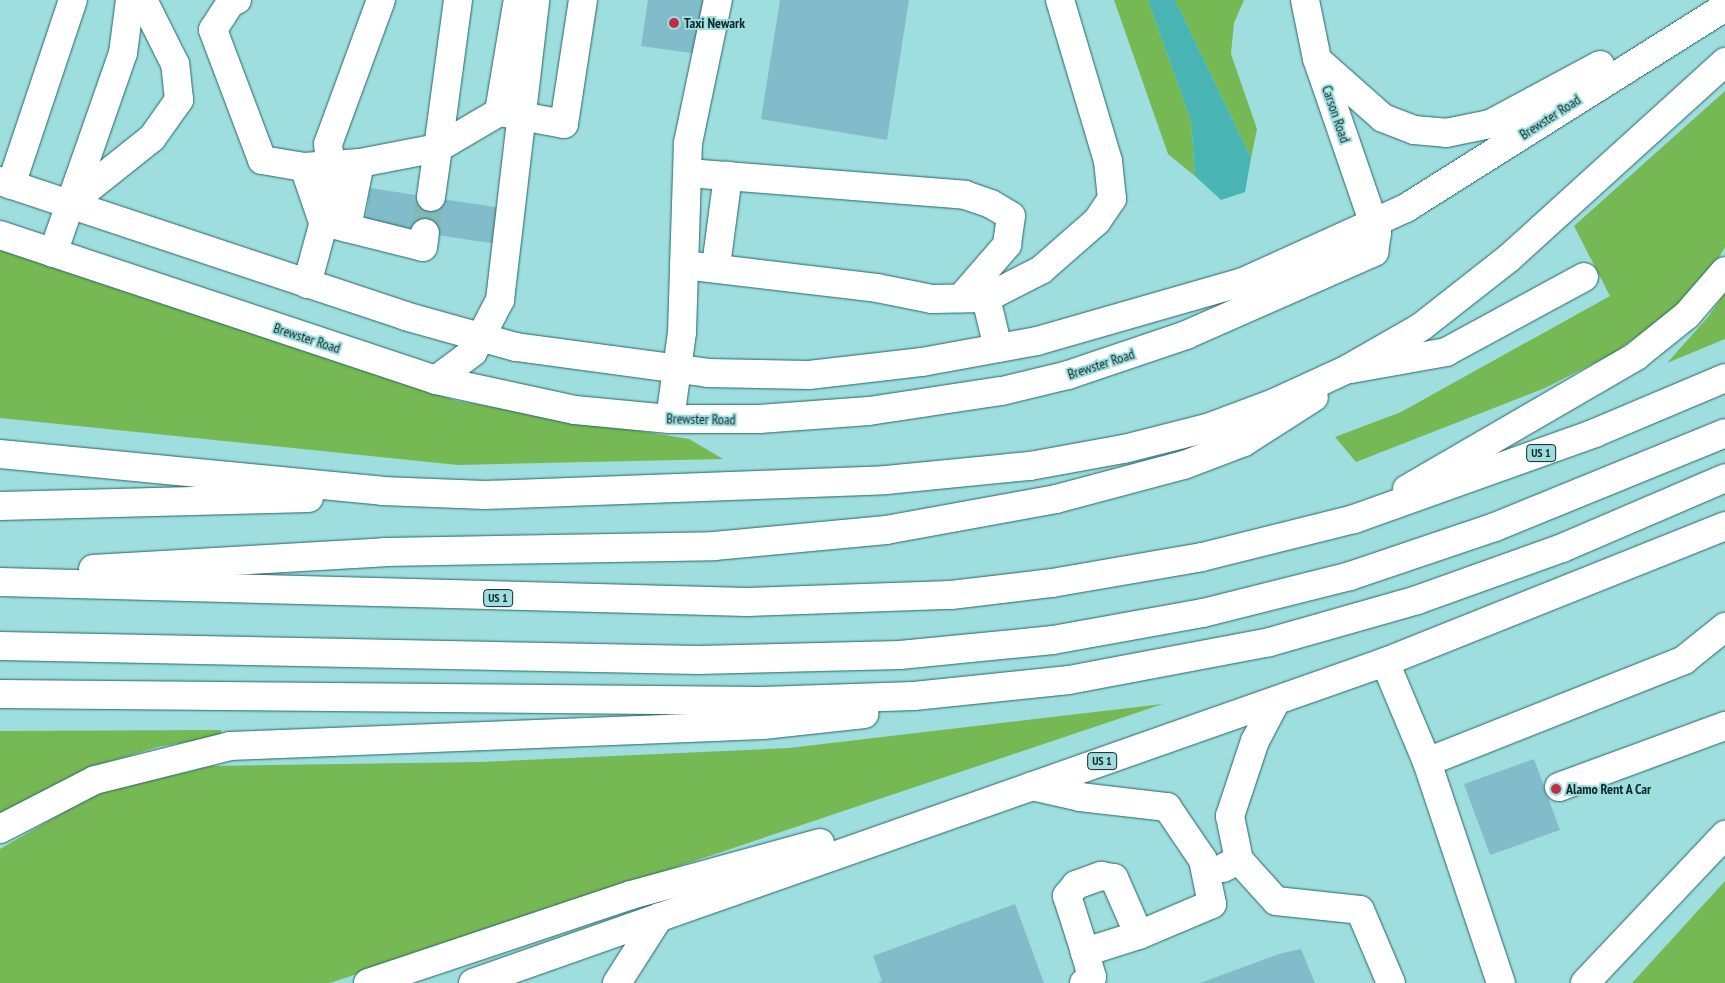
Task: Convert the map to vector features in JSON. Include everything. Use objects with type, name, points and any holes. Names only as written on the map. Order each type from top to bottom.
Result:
[{"type":"main road","points":[[5,183],[73,0]]},
{"type":"main road","points":[[53,253],[123,53],[130,0]]},
{"type":"main road","points":[[69,204],[152,138],[180,100],[175,64],[143,0]]},
{"type":"main road","points":[[238,0],[231,2],[213,30],[262,160],[316,166],[360,163],[438,148],[510,114],[564,124],[583,0]]},
{"type":"main road","points":[[316,166],[328,144],[381,0]]},
{"type":"main road","points":[[431,197],[458,0]]},
{"type":"main road","points":[[436,380],[473,352],[483,338],[503,284],[510,114],[518,0]]},
{"type":"main road","points":[[510,114],[535,0]]},
{"type":"main road","points":[[670,419],[684,265],[688,143],[718,0]]},
{"type":"main road","points":[[684,265],[716,266],[932,299],[974,298],[1041,270],[1097,221],[1112,199],[1108,161],[1060,0]]},
{"type":"main road","name":"Carson Road","points":[[1304,0],[1317,59],[1374,226]]},
{"type":"main road","name":"Brewster Road","points":[[5,183],[307,284],[483,338],[556,355],[675,370],[770,377],[844,371],[998,348],[1211,293],[1374,226],[1665,42],[1725,7]]},
{"type":"main road","points":[[1317,59],[1342,86],[1383,118],[1414,130],[1446,133],[1490,124],[1603,63],[1665,42]]},
{"type":"main road","points":[[0,506],[435,494],[695,491],[904,479],[1030,466],[1207,428],[1348,369],[1421,326],[1480,283],[1725,62]]},
{"type":"main road","points":[[307,284],[335,225],[360,163]]},
{"type":"main road","points":[[316,166],[333,188],[335,225]]},
{"type":"main road","points":[[688,173],[965,196],[991,204],[1011,216],[1007,245],[974,298]]},
{"type":"main road","points":[[716,266],[728,176]]},
{"type":"main road","points":[[335,225],[422,247],[424,233]]},
{"type":"main road","name":"Brewster Road","points":[[1,242],[53,253],[436,380],[556,407],[670,419],[759,419],[850,413],[1002,391],[1155,346],[1364,260],[1377,247],[1374,226]]},
{"type":"main road","points":[[1354,519],[1636,356],[1682,320],[1725,271]]},
{"type":"main road","points":[[0,575],[385,552],[714,546],[886,530],[1056,499],[1222,452],[1297,411],[1348,369],[1446,352],[1584,277]]},
{"type":"main road","points":[[974,298],[998,348]]},
{"type":"main road","points":[[844,371],[850,413]]},
{"type":"main road","name":"US 1","points":[[0,582],[552,600],[851,600],[951,595],[1103,575],[1211,555],[1354,519],[1578,439],[1725,378]]},
{"type":"main road","points":[[0,646],[698,660],[900,655],[1053,640],[1203,614],[1350,576],[1495,527],[1725,433]]},
{"type":"main road","points":[[0,454],[435,494]]},
{"type":"main road","points":[[0,829],[95,780],[205,750],[256,744],[790,723],[1212,655],[1368,615],[1562,548],[1725,478]]},
{"type":"main road","name":"US 1","points":[[473,983],[1385,662],[1725,526]]},
{"type":"main road","points":[[1428,762],[1684,660],[1725,627]]},
{"type":"main road","points":[[1385,662],[1428,762],[1500,983]]},
{"type":"main road","points":[[0,694],[720,701],[864,698],[1017,686]]},
{"type":"main road","points":[[1276,701],[1255,741],[1230,816],[1239,860],[1276,901],[1360,910],[1391,983]]},
{"type":"main road","points":[[1559,787],[1725,726]]},
{"type":"main road","points":[[368,983],[656,887],[1023,789],[1167,808],[1202,860],[1212,904],[1138,935],[1085,952]]},
{"type":"main road","points":[[1585,983],[1725,835]]},
{"type":"main road","points":[[1202,860],[1224,868],[1239,860]]},
{"type":"main road","points":[[1084,983],[1092,978],[1067,896],[1076,885],[1101,876],[1118,884],[1138,935]]},
{"type":"main road","points":[[617,983],[658,918]]},
{"type":"green space","points":[[1114,0],[1148,0],[1191,121],[1195,176],[1168,154]]},
{"type":"green space","points":[[1175,0],[1244,0],[1234,23],[1231,54],[1257,129],[1251,158]]},
{"type":"green space","points":[[1725,91],[1725,247],[1714,266],[1672,311],[1614,353],[1545,388],[1356,462],[1335,437],[1401,412],[1610,296],[1574,226]]},
{"type":"green space","points":[[0,250],[457,401],[689,439],[723,459],[458,465],[0,418]]},
{"type":"green space","points":[[1725,293],[1725,339],[1667,363],[1708,317]]},
{"type":"green space","points":[[1163,704],[330,983],[0,983],[0,849],[97,793],[212,766],[480,762],[789,748]]},
{"type":"green space","points":[[221,730],[221,736],[158,747],[95,766],[0,814],[0,731]]},
{"type":"green space","points":[[1725,881],[1725,983],[1632,983]]},
{"type":"water","points":[[1148,0],[1175,0],[1251,158],[1245,192],[1221,200],[1195,176],[1191,121]]},
{"type":"building","name":"Taxi Newark","points":[[648,0],[706,0],[698,54],[641,46]]},
{"type":"building","points":[[780,0],[909,0],[887,140],[761,119]]},
{"type":"building","points":[[370,188],[508,209],[503,245],[365,224]]},
{"type":"building","points":[[1534,759],[1560,830],[1490,855],[1464,784]]},
{"type":"building","points":[[1015,904],[1044,983],[878,983],[882,981],[873,956]]},
{"type":"building","points":[[1301,949],[1315,983],[1200,983],[1279,954]]},
{"type":"tunnel","points":[[425,233],[431,197]]},
{"type":"place","name":"Taxi Newark","points":[[674,23]]},
{"type":"place","name":"Alamo Rent A Car","points":[[1556,789]]}]
